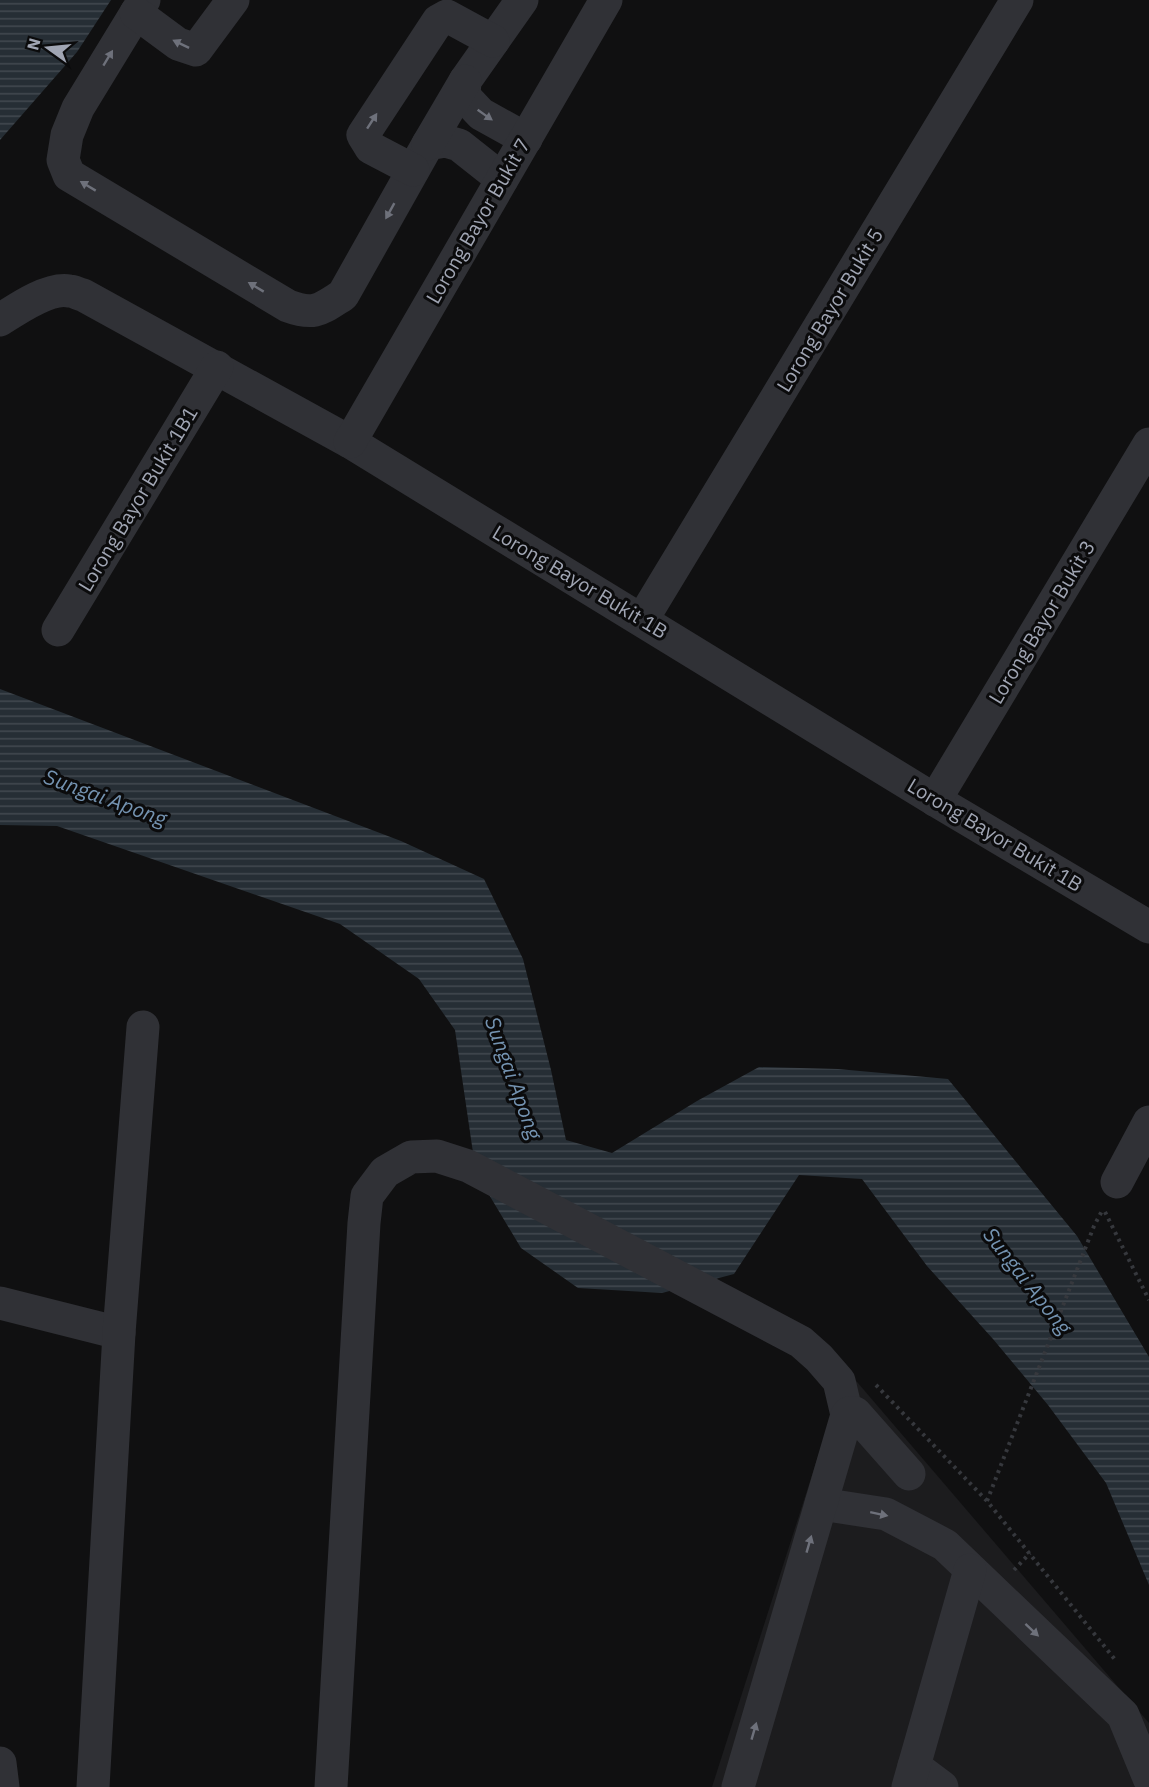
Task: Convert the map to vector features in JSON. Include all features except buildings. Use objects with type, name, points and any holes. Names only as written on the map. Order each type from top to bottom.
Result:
[{"type":"street","points":[[233,0],[196,50],[178,44],[140,7],[78,108],[67,135],[63,160],[69,175],[288,306],[306,312],[324,308],[343,295],[465,81],[522,0]]},
{"type":"street","name":"Lorong Bayor Bukit 7","points":[[350,442],[606,0]]},
{"type":"street","name":"Lorong Bayor Bukit 5","points":[[642,620],[1017,0]]},
{"type":"street","points":[[493,41],[447,16],[438,21],[363,135],[371,148],[421,157],[445,141],[459,145],[502,179]]},
{"type":"street","points":[[465,81],[464,96],[481,114],[526,139]]},
{"type":"street","name":"Lorong Bayor Bukit 1B","points":[[0,320],[33,301],[55,292],[68,290],[83,295],[350,442],[935,800],[1149,927]]},
{"type":"street","name":"Lorong Bayor Bukit 1B1","points":[[58,630],[217,367]]},
{"type":"street","name":"Lorong Bayor Bukit 3","points":[[935,800],[1149,444]]},
{"type":"street","points":[[93,1787],[119,1333],[144,1027]]},
{"type":"street","points":[[1110,1195],[1149,1122]]},
{"type":"street","points":[[331,1787],[364,1223],[368,1196],[385,1172],[411,1157],[437,1156],[468,1166],[801,1342],[819,1358],[838,1381],[847,1415],[738,1787]]},
{"type":"street","points":[[0,1303],[119,1333]]},
{"type":"street","points":[[847,1415],[855,1413],[909,1474]]},
{"type":"street","points":[[821,1504],[886,1514],[945,1545],[1123,1715],[1149,1778]]},
{"type":"street","points":[[942,1787],[911,1777],[970,1570]]},
{"type":"street","points":[[0,1763],[3,1787]]},
{"type":"path","points":[[1110,1195],[1149,1300]]},
{"type":"path","points":[[987,1501],[1094,1226]]},
{"type":"path","points":[[876,1385],[987,1501],[1119,1665]]},
{"type":"shaded area","points":[[846,1369],[1149,1723],[1149,1787],[712,1787]]},
{"type":"water","points":[[0,0],[111,0],[77,52],[0,140]]},
{"type":"water","name":"Sungai Apong","points":[[0,689],[401,841],[484,879],[523,959],[566,1140],[612,1153],[697,1101],[759,1067],[838,1069],[948,1079],[1077,1236],[1149,1357],[1149,1585],[1106,1483],[1048,1405],[993,1339],[927,1266],[862,1179],[799,1175],[734,1274],[662,1293],[578,1288],[521,1248],[476,1173],[455,1030],[419,979],[340,924],[57,826],[0,825]]}]
